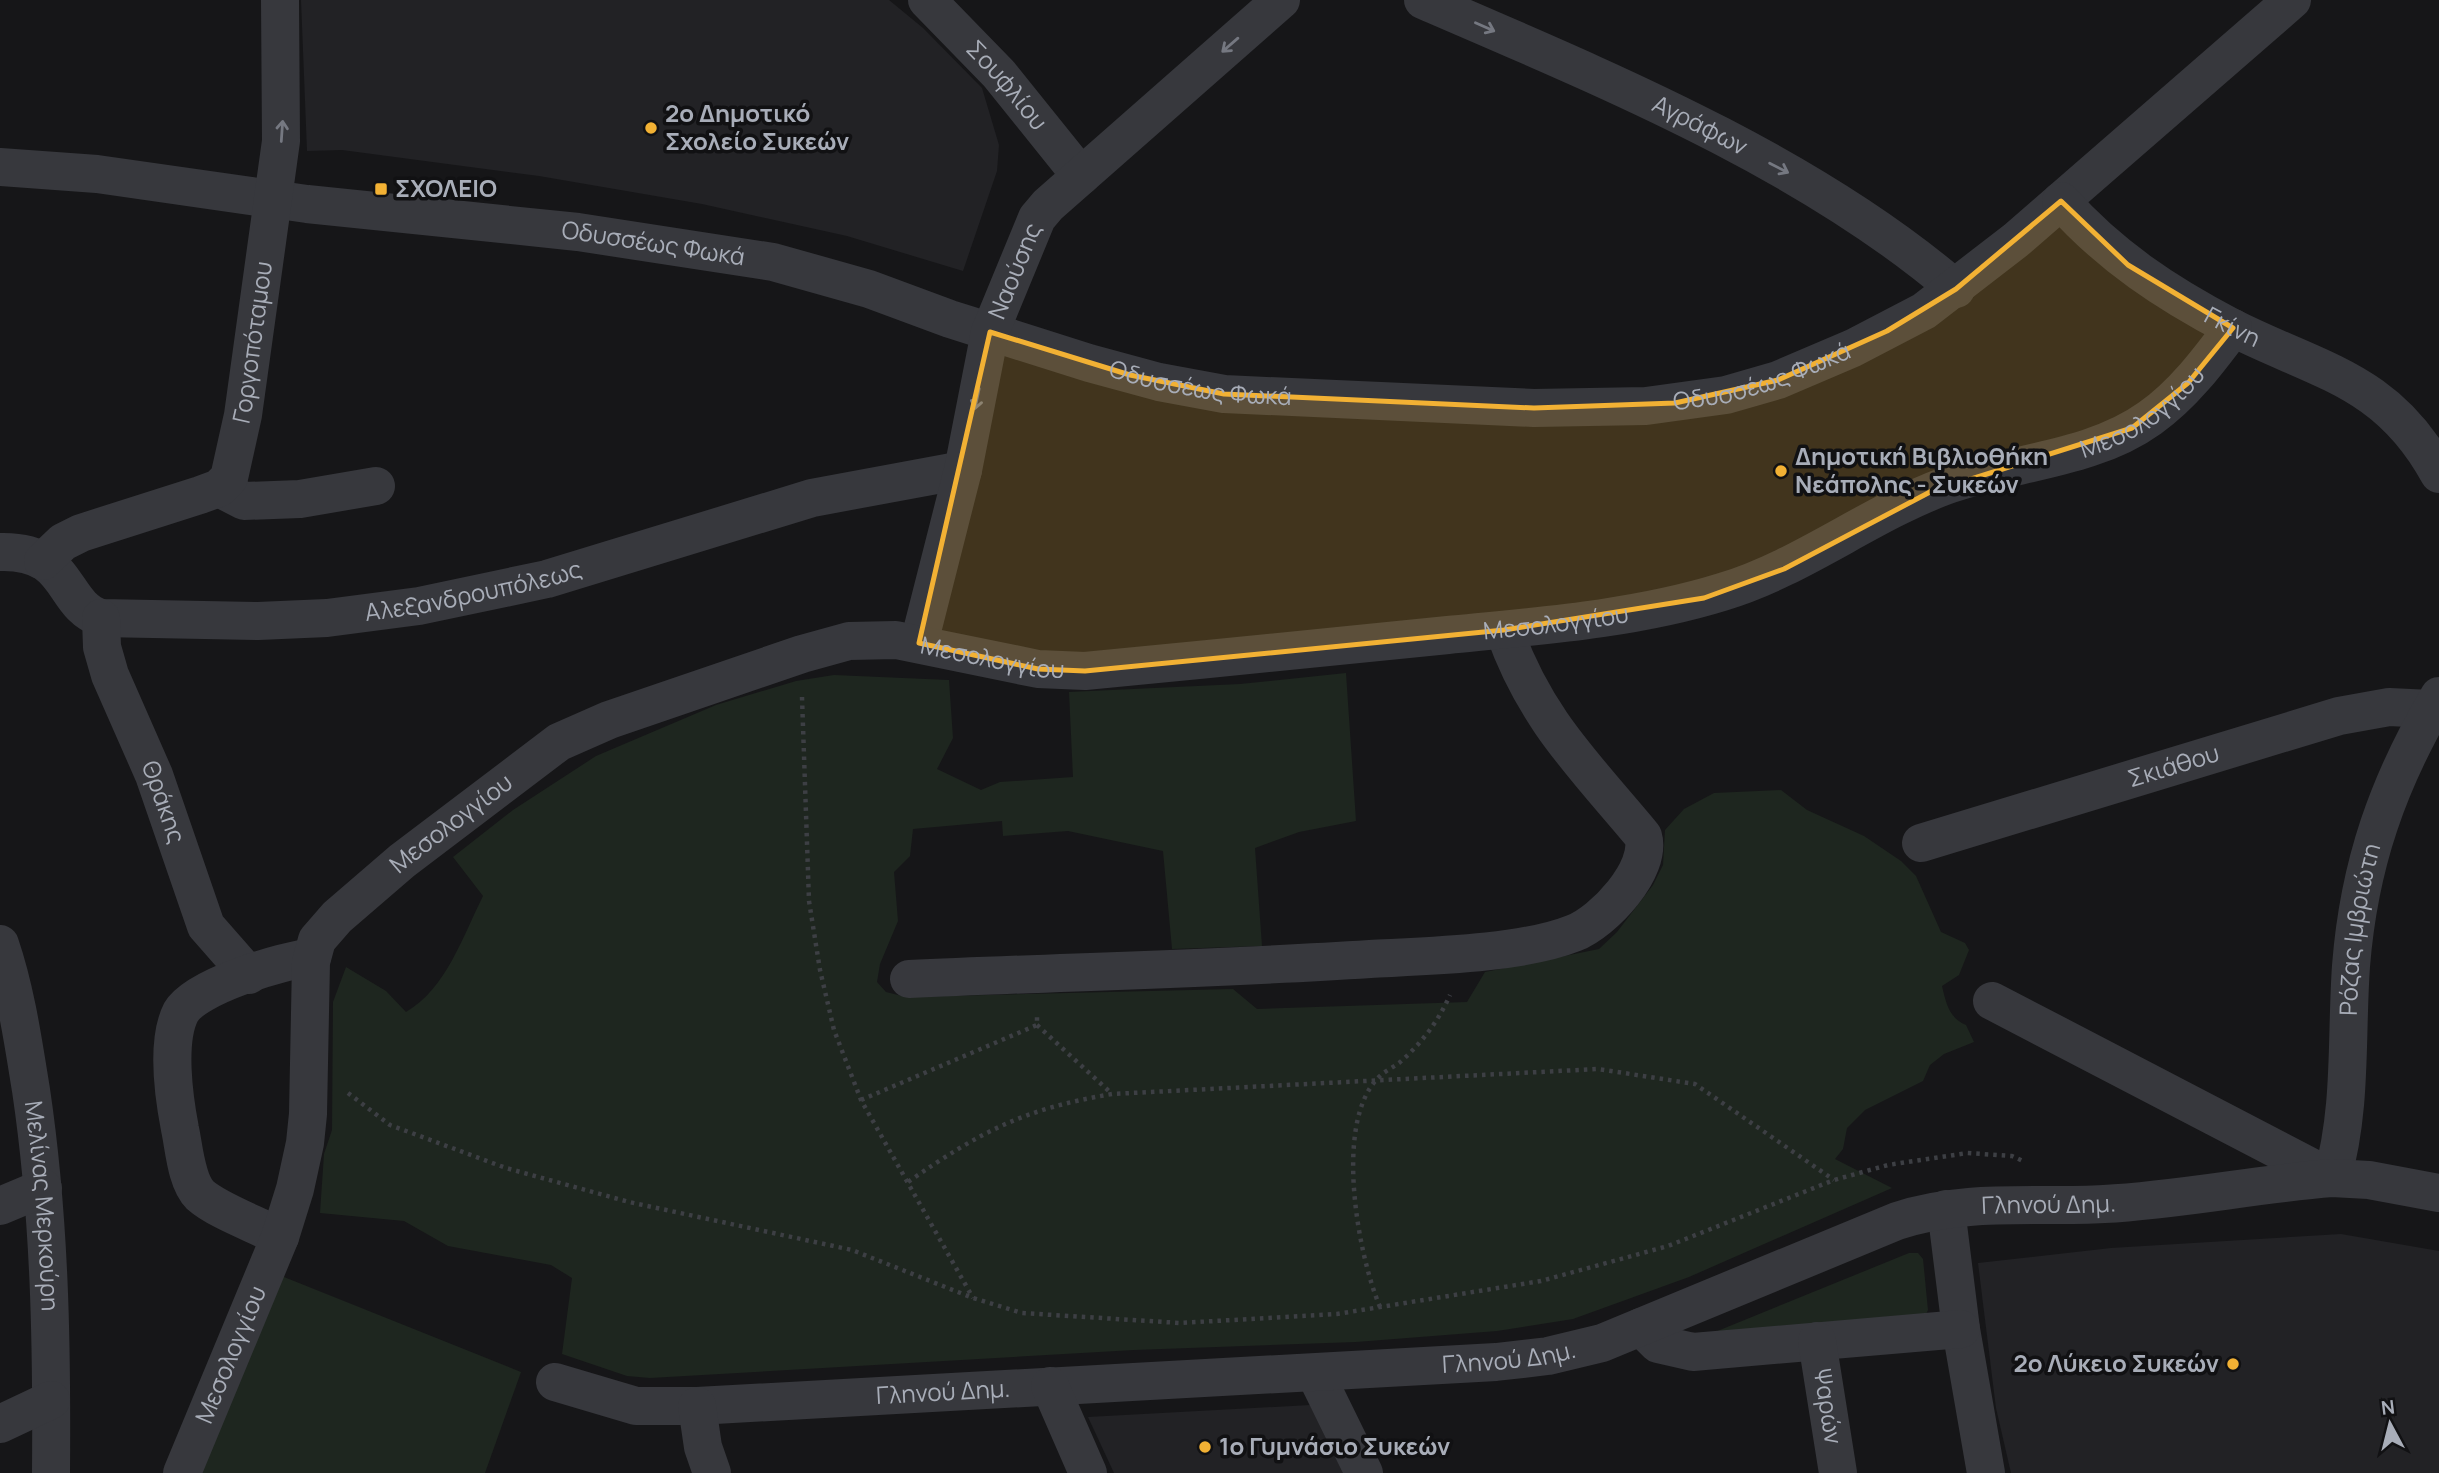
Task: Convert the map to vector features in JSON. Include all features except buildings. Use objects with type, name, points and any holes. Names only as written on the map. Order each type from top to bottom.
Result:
[{"type":"street","name":"Γοργοπόταμου","points":[[224,483],[243,415],[274,199],[283,120],[280,0]]},
{"type":"street","name":"Σουφλίου","points":[[927,0],[999,74],[1081,176]]},
{"type":"street","name":"Ναούσης","points":[[919,643],[963,470],[990,332],[1037,218],[1281,0]]},
{"type":"street","name":"Αγράφων","points":[[1423,0],[1664,110],[1812,186],[1884,230],[1956,289]]},
{"type":"street","name":"Οδυσσέως Φωκά","points":[[0,167],[97,174],[274,199],[578,232],[760,259],[869,289],[990,332],[1130,375],[1224,394],[1389,404],[1614,408],[1703,399],[1778,380],[1887,331],[1956,289],[2292,0]]},
{"type":"street","name":"Γκίνη","points":[[2061,201],[2087,230],[2128,265],[2233,328],[2371,393],[2427,431],[2439,474]]},
{"type":"street","name":"Μεσολογγίου","points":[[182,1473],[280,1237],[305,1143],[312,957],[317,940],[337,917],[402,861],[559,743],[609,720],[802,654],[857,640],[919,643],[1028,668],[1085,671],[1504,630],[1644,611],[1725,592],[1784,569],[1898,506],[1930,492],[2119,435],[2142,424],[2207,362],[2233,328]]},
{"type":"street","name":"Αλεξανδρουπόλεως","points":[[101,618],[124,621],[258,621],[327,618],[419,606],[547,579],[812,498],[963,470]]},
{"type":"street","points":[[43,561],[63,542],[81,533],[224,483],[244,501],[300,499],[376,486]]},
{"type":"street","points":[[0,552],[25,554],[43,561],[60,575],[86,610],[101,618]]},
{"type":"street","name":"Θράκης","points":[[101,618],[102,647],[110,675],[154,775],[206,926],[249,975]]},
{"type":"street","points":[[909,979],[1314,963],[1469,952],[1559,938],[1586,928],[1612,906],[1645,852],[1643,836],[1587,773],[1532,697],[1504,630]]},
{"type":"street","name":"Σκιάθου","points":[[1921,843],[2339,716],[2435,702]]},
{"type":"street","name":"Ρόζας Ιμβριώτη","points":[[2332,1178],[2345,1124],[2351,969],[2362,878],[2384,807],[2435,702]]},
{"type":"street","name":"Μελίνας Μερκούρη","points":[[0,944],[22,1035],[43,1188],[51,1312],[51,1473]]},
{"type":"street","points":[[280,1237],[208,1200],[196,1189],[174,1094],[174,1053],[182,1011],[195,998],[288,960],[312,957]]},
{"type":"street","points":[[1992,1001],[2332,1178]]},
{"type":"street","name":"Γληνού Δημ.","points":[[555,1382],[636,1406],[696,1406],[1454,1366],[1548,1356],[1602,1343],[1897,1221],[1946,1209],[1996,1203],[2106,1204],[2332,1178],[2369,1180],[2439,1193]]},
{"type":"street","points":[[0,1206],[43,1188]]},
{"type":"street","points":[[1946,1209],[1961,1329],[1986,1473]]},
{"type":"street","points":[[1641,1326],[1658,1344],[1693,1352],[1961,1329]]},
{"type":"street","name":"Ψαρών","points":[[1817,1341],[1838,1473]]},
{"type":"street","points":[[1315,1373],[1364,1473]]},
{"type":"street","points":[[1050,1386],[1088,1473]]},
{"type":"street","points":[[0,1424],[51,1400]]},
{"type":"street","points":[[696,1406],[703,1447],[712,1473]]},
{"type":"path","points":[[802,654],[807,872],[813,936],[834,1031],[861,1100],[973,1298]]},
{"type":"path","points":[[1380,1307],[1363,1259],[1355,1203],[1357,1130],[1367,1094],[1378,1078],[1418,1045],[1441,1016],[1469,952]]},
{"type":"path","points":[[1036,973],[1037,1025],[1112,1094]]},
{"type":"path","points":[[861,1100],[1037,1025]]},
{"type":"path","points":[[908,1182],[994,1127],[1053,1106],[1112,1094],[1378,1078],[1598,1069],[1695,1084],[1834,1181]]},
{"type":"path","points":[[390,1125],[506,1168],[629,1202],[852,1250],[973,1298],[1022,1313],[1180,1323],[1337,1314],[1541,1280],[1605,1265],[1728,1224],[1834,1181],[1888,1165],[1967,1153],[2012,1156],[2037,1167]]},
{"type":"highlighted area","points":[[2061,201],[2128,265],[2233,328],[2188,383],[2132,428],[1930,492],[1784,569],[1704,598],[1504,630],[1085,671],[1038,669],[919,643],[990,332],[1130,375],[1224,394],[1534,408],[1675,403],[1778,380],[1887,331],[1956,289]]},
{"type":"shaded area","name":"2ο Δημοτικό Σχολείο Συκεών","points":[[301,0],[889,0],[923,28],[982,88],[999,145],[997,171],[963,271],[847,236],[702,204],[539,176],[342,150],[307,151]]},
{"type":"shaded area","points":[[1346,673],[1356,821],[1299,832],[1255,848],[1262,946],[1172,949],[1163,851],[1068,831],[1003,836],[1002,821],[913,829],[910,856],[894,872],[898,921],[880,964],[877,982],[886,992],[906,997],[1233,989],[1257,1009],[1467,1002],[1485,972],[1599,949],[1617,932],[1653,885],[1663,865],[1665,830],[1684,809],[1714,793],[1781,790],[1807,810],[1864,836],[1901,861],[1916,876],[1941,932],[1965,943],[1969,950],[1959,975],[1942,986],[1949,1009],[1966,1025],[1974,1042],[1944,1054],[1930,1065],[1923,1081],[1865,1110],[1847,1128],[1843,1149],[1835,1159],[1892,1188],[1689,1277],[1573,1319],[1497,1331],[1356,1342],[1134,1350],[650,1378],[627,1376],[562,1354],[572,1278],[551,1265],[448,1246],[404,1221],[320,1213],[324,1154],[332,1130],[333,1002],[346,967],[386,991],[406,1012],[420,1002],[443,976],[483,896],[453,857],[513,810],[596,756],[716,705],[796,681],[834,675],[949,680],[953,738],[937,769],[981,790],[1000,782],[1073,777],[1069,692],[1240,684]]},
{"type":"shaded area","points":[[2341,1234],[2439,1251],[2439,1473],[2011,1473],[1996,1408],[1978,1263],[2111,1248]]},
{"type":"shaded area","points":[[1909,1253],[1918,1253],[1923,1259],[1928,1310],[1926,1314],[1715,1332]]},
{"type":"shaded area","points":[[279,1275],[521,1372],[485,1473],[196,1473]]},
{"type":"shaded area","points":[[1310,1405],[1343,1473],[1114,1473],[1088,1417]]},
{"type":"place","name":"2ο Δημοτικό Σχολείο Συκεών","points":[[651,128]]},
{"type":"place","name":"ΣΧΟΛΕΙΟ","points":[[381,189]]},
{"type":"place","name":"Δημοτική Βιβλιοθήκη Νεάπολης - Συκεών","points":[[1781,471]]},
{"type":"place","name":"2ο Λύκειο Συκεών","points":[[2233,1364]]},
{"type":"place","name":"1ο Γυμνάσιο Συκεών","points":[[1205,1447]]}]
